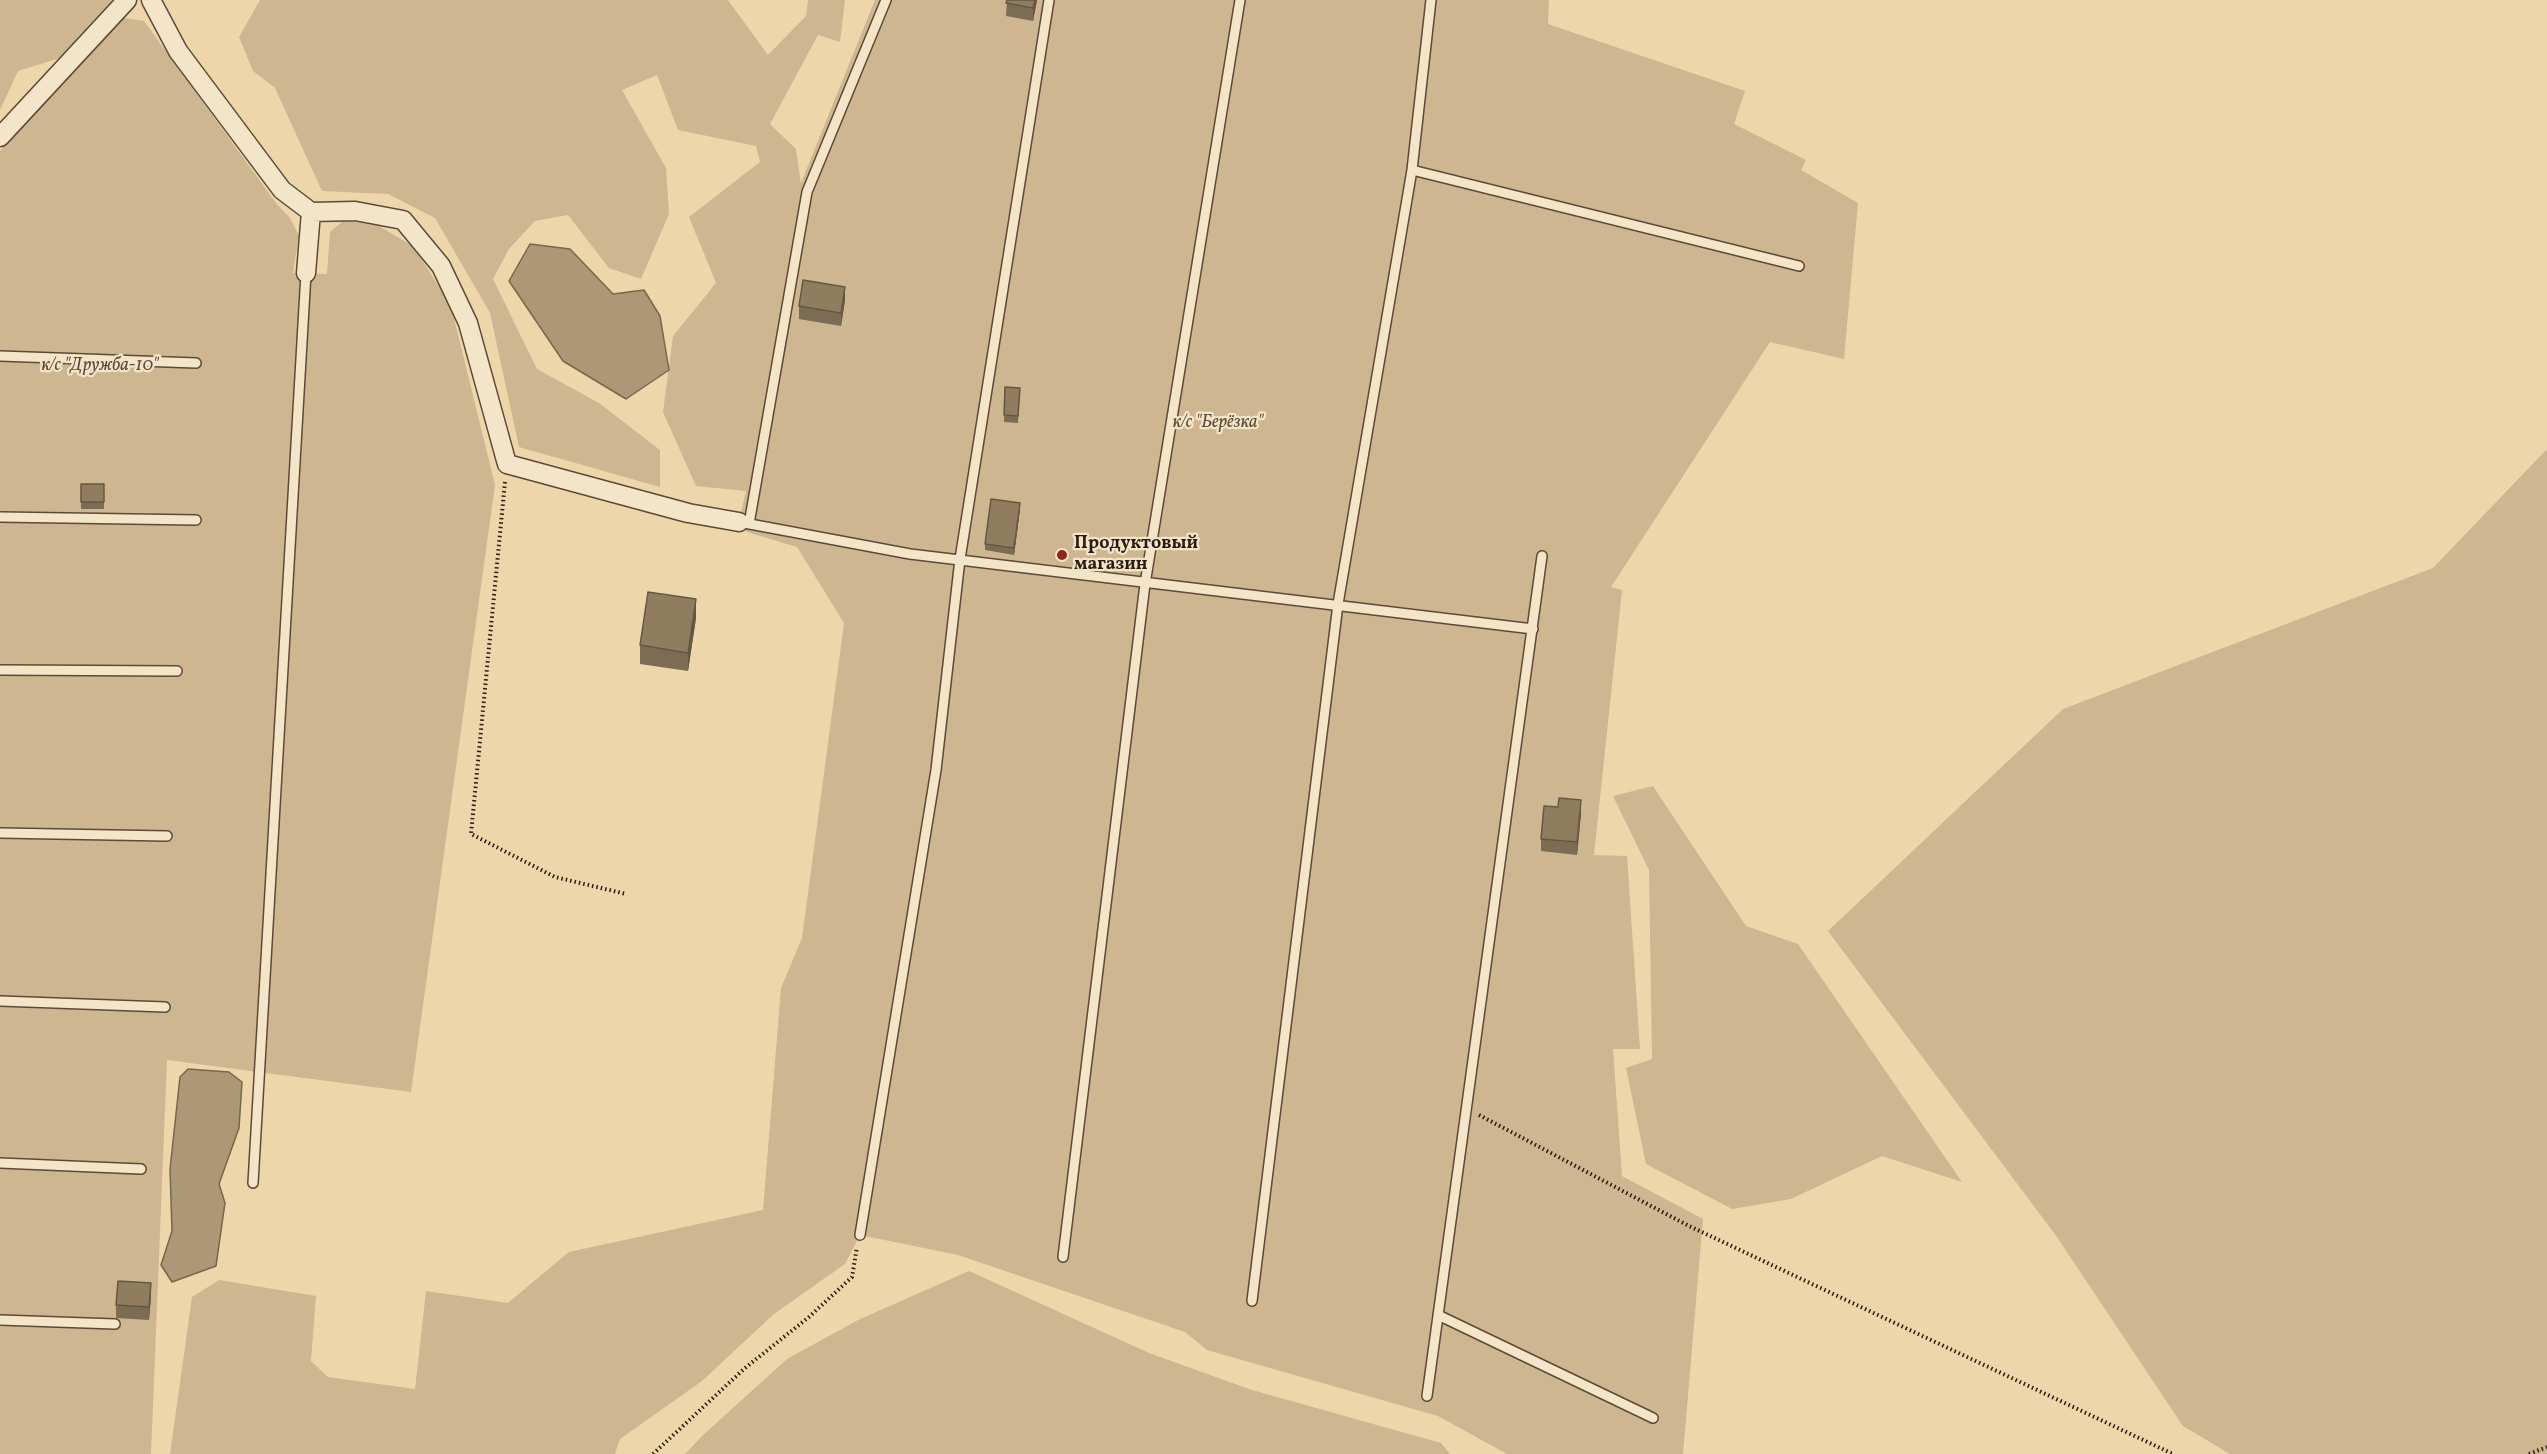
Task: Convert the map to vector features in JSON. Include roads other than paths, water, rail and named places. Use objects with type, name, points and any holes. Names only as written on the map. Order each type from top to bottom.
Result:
[{"type":"street","points":[[0,137],[127,0]]},
{"type":"street","points":[[151,0],[178,51],[282,190],[311,212],[355,211],[403,220],[441,266],[468,323],[507,464],[688,513],[744,523]]},
{"type":"street","points":[[306,273],[311,212]]},
{"type":"lane","points":[[886,0],[807,192],[744,523],[910,554],[1533,629]]},
{"type":"lane","points":[[860,1234],[936,770],[960,559],[1049,0]]},
{"type":"lane","points":[[1063,1257],[1145,584],[1240,0]]},
{"type":"lane","points":[[1252,1301],[1338,604],[1412,170],[1431,0]]},
{"type":"lane","points":[[1412,170],[1799,266]]},
{"type":"lane","points":[[253,1183],[306,273]]},
{"type":"lane","points":[[0,356],[196,363]]},
{"type":"lane","points":[[0,517],[196,520]]},
{"type":"lane","points":[[1427,1396],[1542,556]]},
{"type":"lane","points":[[0,670],[177,671]]},
{"type":"lane","points":[[0,833],[167,836]]},
{"type":"lane","points":[[0,1001],[165,1007]]},
{"type":"lane","points":[[0,1163],[141,1169]]},
{"type":"lane","points":[[1438,1315],[1653,1418]]},
{"type":"lane","points":[[0,1320],[115,1324]]},
{"type":"place","name":"Продуктовый магазин","points":[[1062,555]]},
{"type":"park label","name":"к/с \"Дружба-10\"","points":[[100,367]]},
{"type":"park label","name":"к/с \"Берёзка\"","points":[[1218,424]]}]
